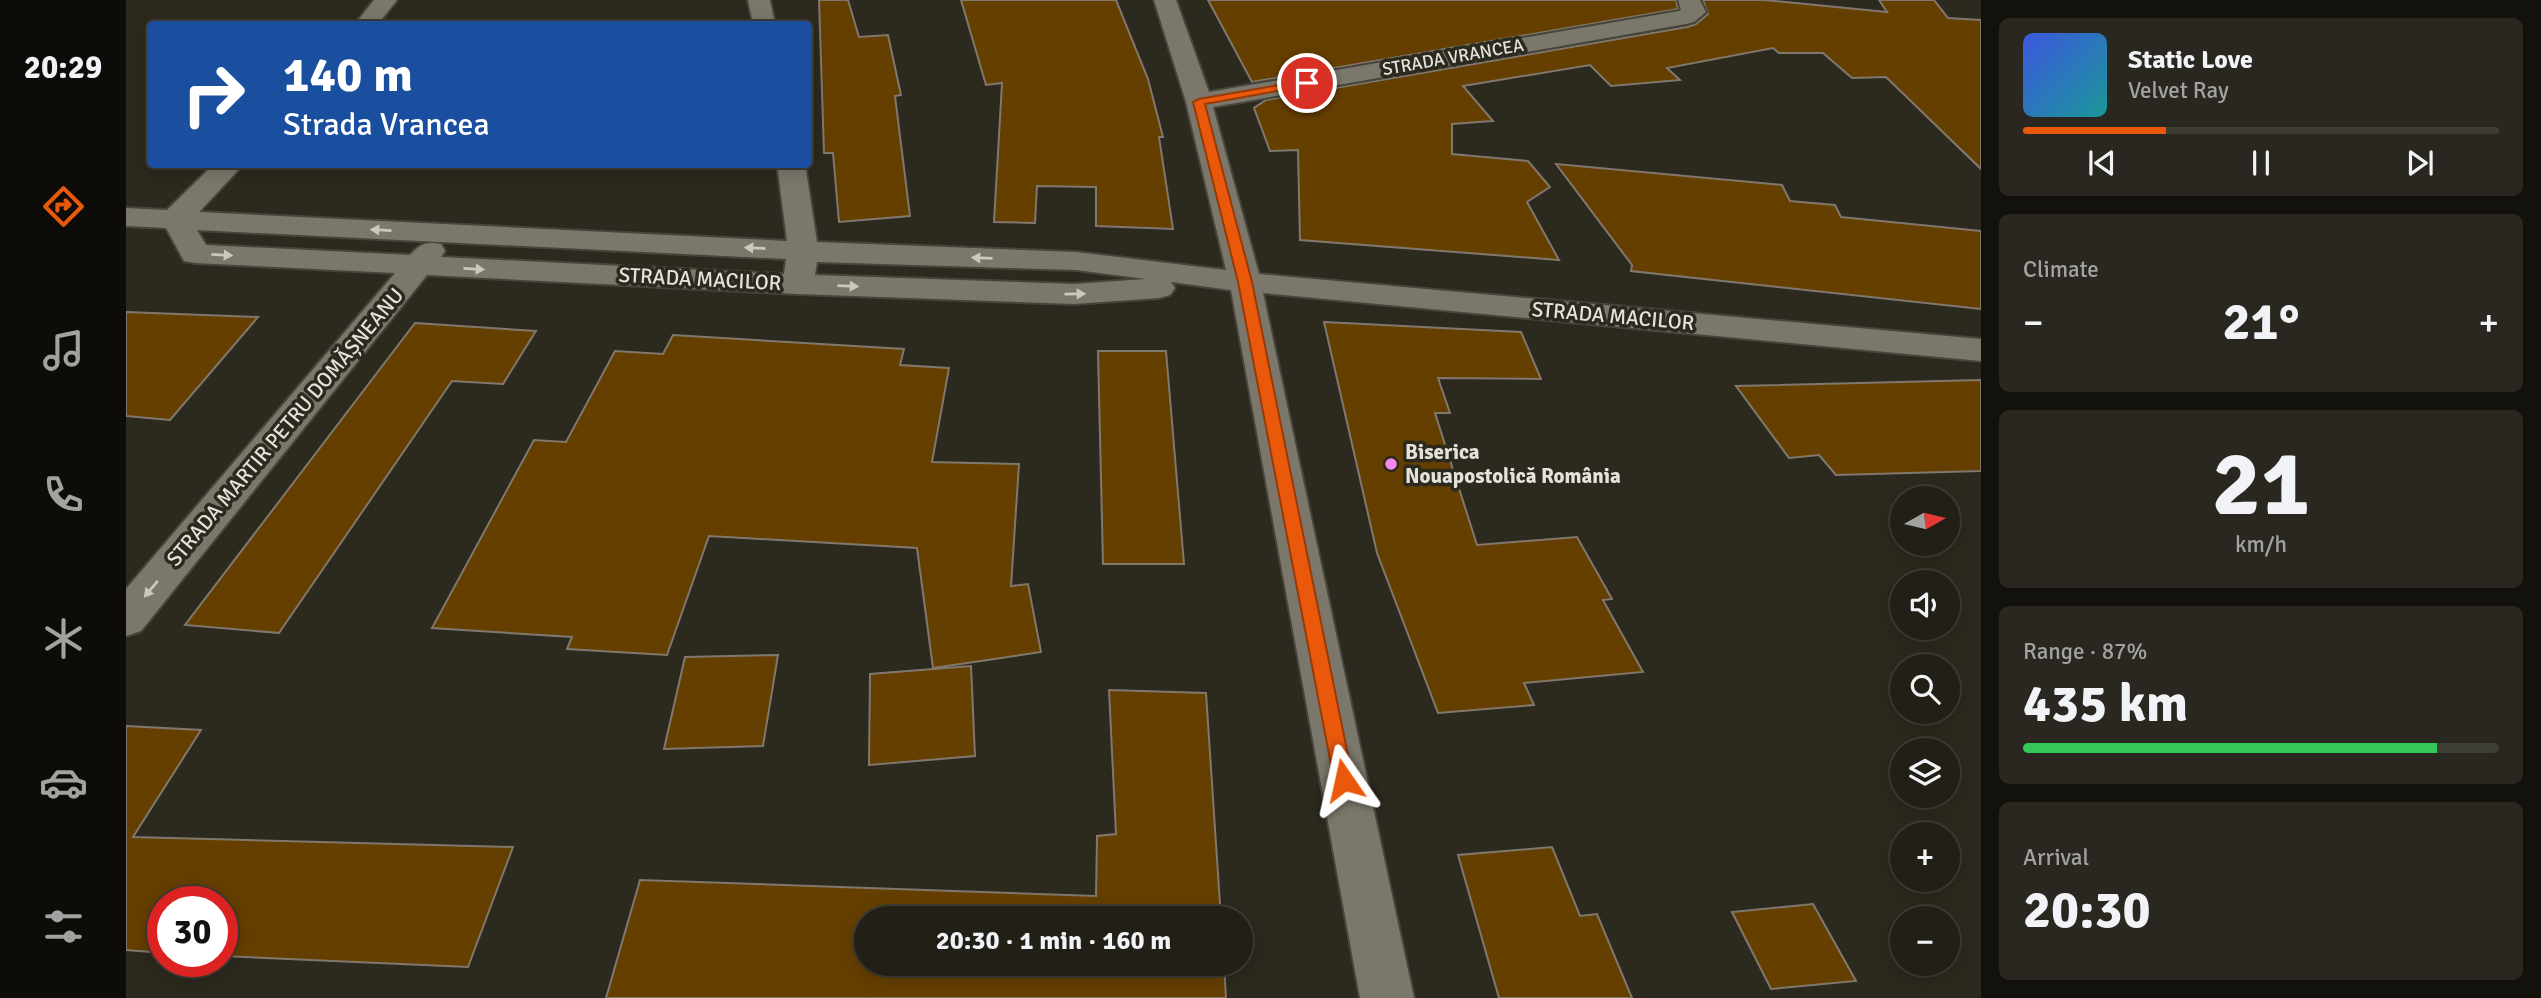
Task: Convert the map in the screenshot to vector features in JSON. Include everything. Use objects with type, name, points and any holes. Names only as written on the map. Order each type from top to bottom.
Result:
[{"type":"street","points":[[368,21],[386,0]]},
{"type":"street","points":[[759,0],[763,21]]},
{"type":"street","points":[[1165,0],[1199,102],[1245,282],[1387,998]]},
{"type":"street","name":"STRADA VRANCEA","points":[[1199,102],[1686,17],[1694,12],[1689,0]]},
{"type":"street","points":[[176,218],[226,168]]},
{"type":"street","points":[[792,168],[803,222],[804,251],[798,284]]},
{"type":"street","name":"STRADA MACILOR","points":[[126,216],[444,234],[1076,261],[1245,282],[1981,350]]},
{"type":"street","name":"STRADA MACILOR","points":[[176,218],[195,254],[798,284],[1074,294],[1245,282]]},
{"type":"street","name":"STRADA MARTIR PETRU DOMĂȘNEANU","points":[[126,619],[444,234]]},
{"type":"building","points":[[819,0],[848,0],[859,37],[888,35],[901,95],[895,96],[910,216],[839,222],[833,153],[824,153]]},
{"type":"building","points":[[961,0],[1116,0],[1148,79],[1163,137],[1159,137],[1173,229],[1096,226],[1096,187],[1037,186],[1035,223],[994,222],[1002,83],[986,85]]},
{"type":"building","points":[[1208,0],[1676,0],[1678,9],[1252,82]]},
{"type":"building","points":[[1703,0],[1764,0],[1887,12],[1879,0],[1934,0],[1948,18],[1981,20],[1981,169],[1886,77],[1852,78],[1823,53],[1779,53],[1773,48],[1667,68],[1680,80],[1611,86],[1590,65],[1463,86],[1493,121],[1452,124],[1452,154],[1528,161],[1550,187],[1527,202],[1559,260],[1300,240],[1298,150],[1270,151],[1254,108],[1266,100],[1687,27],[1696,24],[1708,14]]},
{"type":"building","points":[[1556,164],[1782,185],[1790,201],[1835,205],[1841,217],[1981,231],[1981,309],[1631,271],[1632,265]]},
{"type":"building","points":[[126,312],[258,317],[170,420],[126,416]]},
{"type":"building","points":[[1324,322],[1521,332],[1541,379],[1438,378],[1450,413],[1435,413],[1477,545],[1577,537],[1612,599],[1603,600],[1643,672],[1524,683],[1534,705],[1438,713],[1377,553]]},
{"type":"building","points":[[415,323],[536,331],[503,384],[452,381],[279,633],[185,625]]},
{"type":"building","points":[[673,335],[904,349],[900,365],[949,368],[932,462],[1019,464],[1011,586],[1028,584],[1041,652],[933,668],[917,548],[709,536],[667,655],[567,649],[572,637],[432,628],[534,440],[566,442],[615,351],[663,354]]},
{"type":"building","points":[[1098,351],[1166,351],[1184,564],[1103,564]]},
{"type":"building","points":[[1981,380],[1981,471],[1836,475],[1819,455],[1789,458],[1736,386]]},
{"type":"building","points":[[778,655],[763,746],[664,749],[685,657]]},
{"type":"building","points":[[971,666],[975,756],[869,765],[870,674]]},
{"type":"building","points":[[1109,690],[1206,693],[1220,906],[854,906],[854,976],[1225,976],[1226,998],[606,998],[640,880],[1096,896],[1097,836],[1116,834]]},
{"type":"building","points":[[126,726],[201,730],[133,837],[513,847],[468,967],[238,957],[238,886],[147,886],[147,952],[126,950]]},
{"type":"building","points":[[1552,847],[1580,916],[1597,914],[1632,998],[1499,998],[1458,855]]},
{"type":"building","points":[[1813,904],[1856,981],[1771,989],[1732,912]]},
{"type":"place","name":"Biserica Nouapostolică România","points":[[1391,464]]},
{"type":"route","points":[[1307,83],[1199,102],[1245,282],[1344,780]]}]
